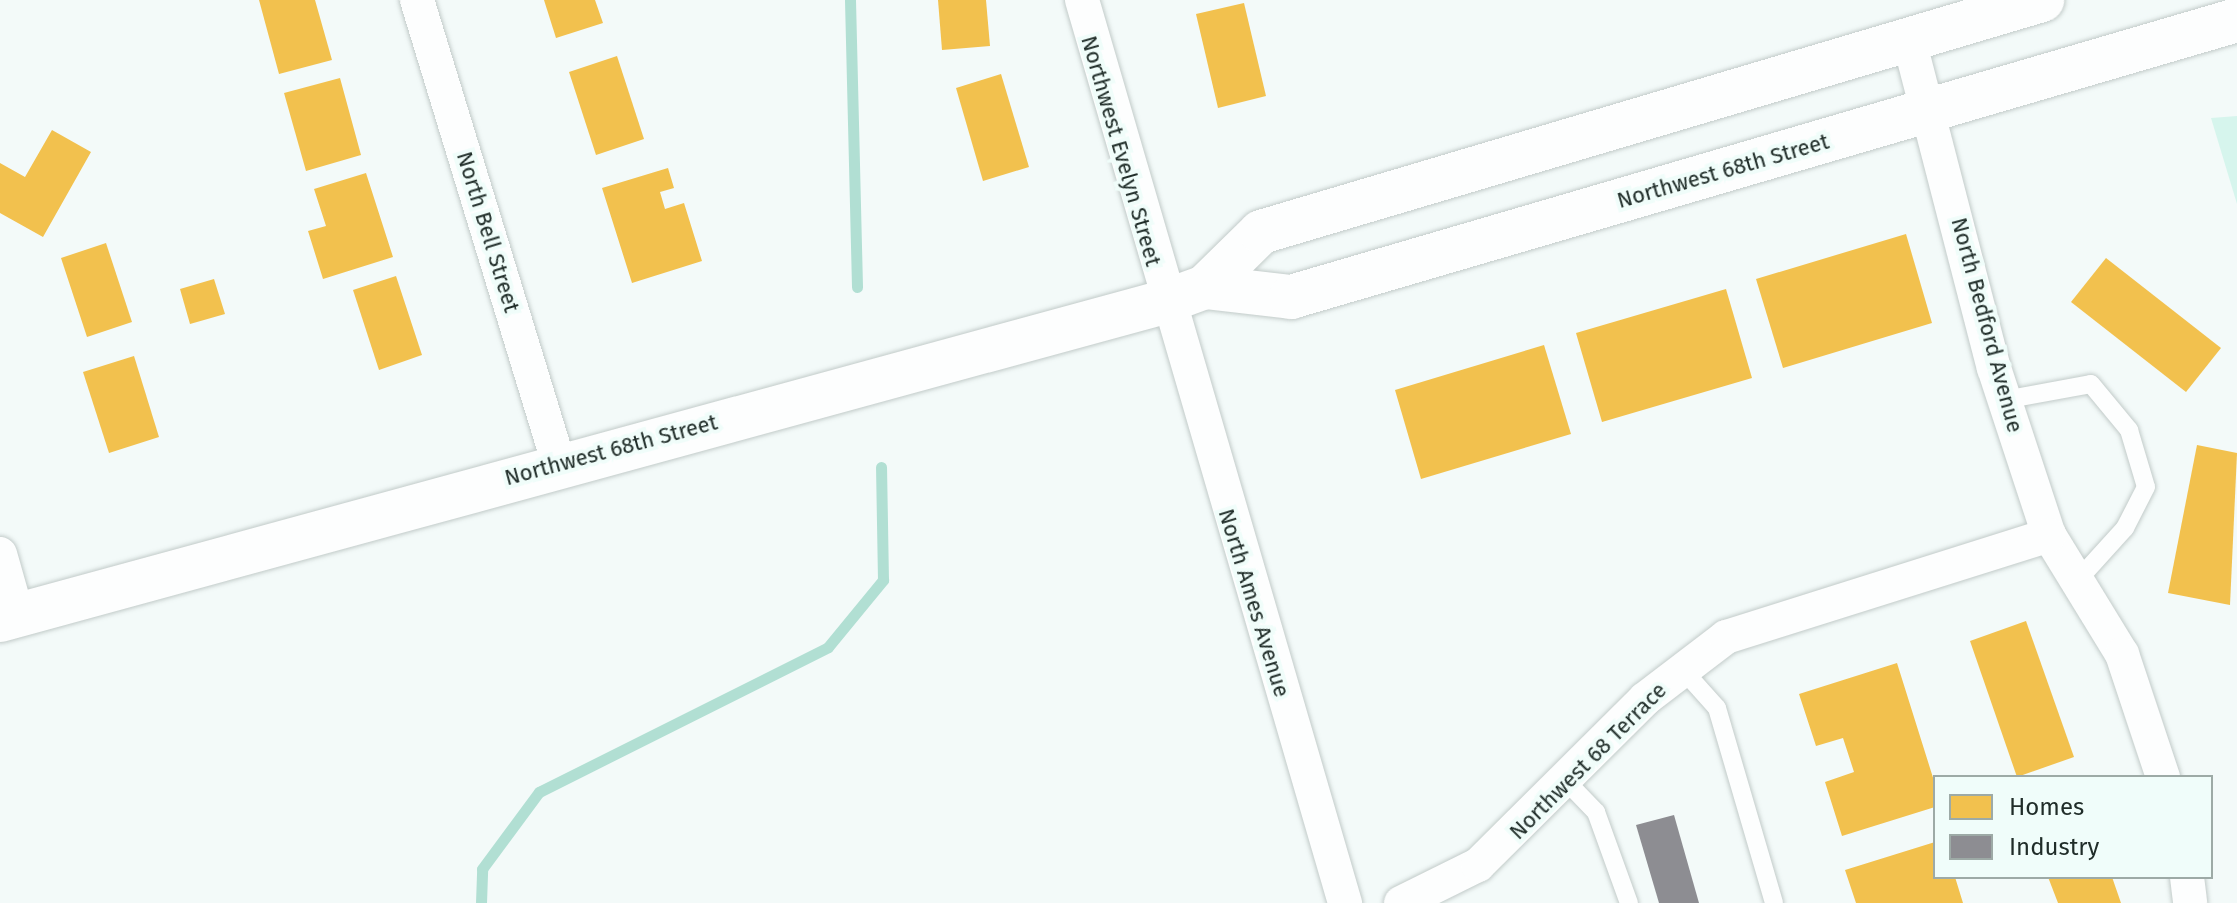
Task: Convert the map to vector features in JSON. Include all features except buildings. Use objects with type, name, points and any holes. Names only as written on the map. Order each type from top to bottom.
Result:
[{"type":"main road","name":"Northwest 68th Street","points":[[9,617],[559,464],[1164,302],[1205,287],[1261,232],[2042,0]]},
{"type":"main road","name":"Northwest 68th Street","points":[[1205,287],[1291,297],[2237,20]]},
{"type":"street","name":"North Bell Street","points":[[417,0],[559,464]]},
{"type":"street","name":"Northwest Evelyn Street","points":[[1082,0],[1164,302]]},
{"type":"street","name":"North Bedford Avenue","points":[[1909,40],[2004,400],[2049,535],[2122,654],[2162,775]]},
{"type":"street","name":"North Ames Avenue","points":[[1164,302],[1345,903]]},
{"type":"street","name":"Northwest 68 Terrace","points":[[1401,903],[1478,865],[1683,670],[1726,637],[1788,612],[2049,535]]},
{"type":"street","name":"Northwest 68th Street","points":[[0,554],[9,617]]},
{"type":"street","points":[[2187,879],[2190,903]]},
{"type":"lane","points":[[2004,400],[2091,384],[2129,430],[2146,487],[2125,528],[2077,581]]},
{"type":"lane","points":[[1683,670],[1717,708],[1774,903]]},
{"type":"lane","points":[[1567,782],[1596,812],[1629,903]]},
{"type":"green space","points":[[2237,116],[2237,204],[2211,118]]},
{"type":"waterway","points":[[850,0],[857,287]]},
{"type":"waterway","points":[[481,903],[482,869],[539,792],[828,647],[883,580],[881,467]]}]
